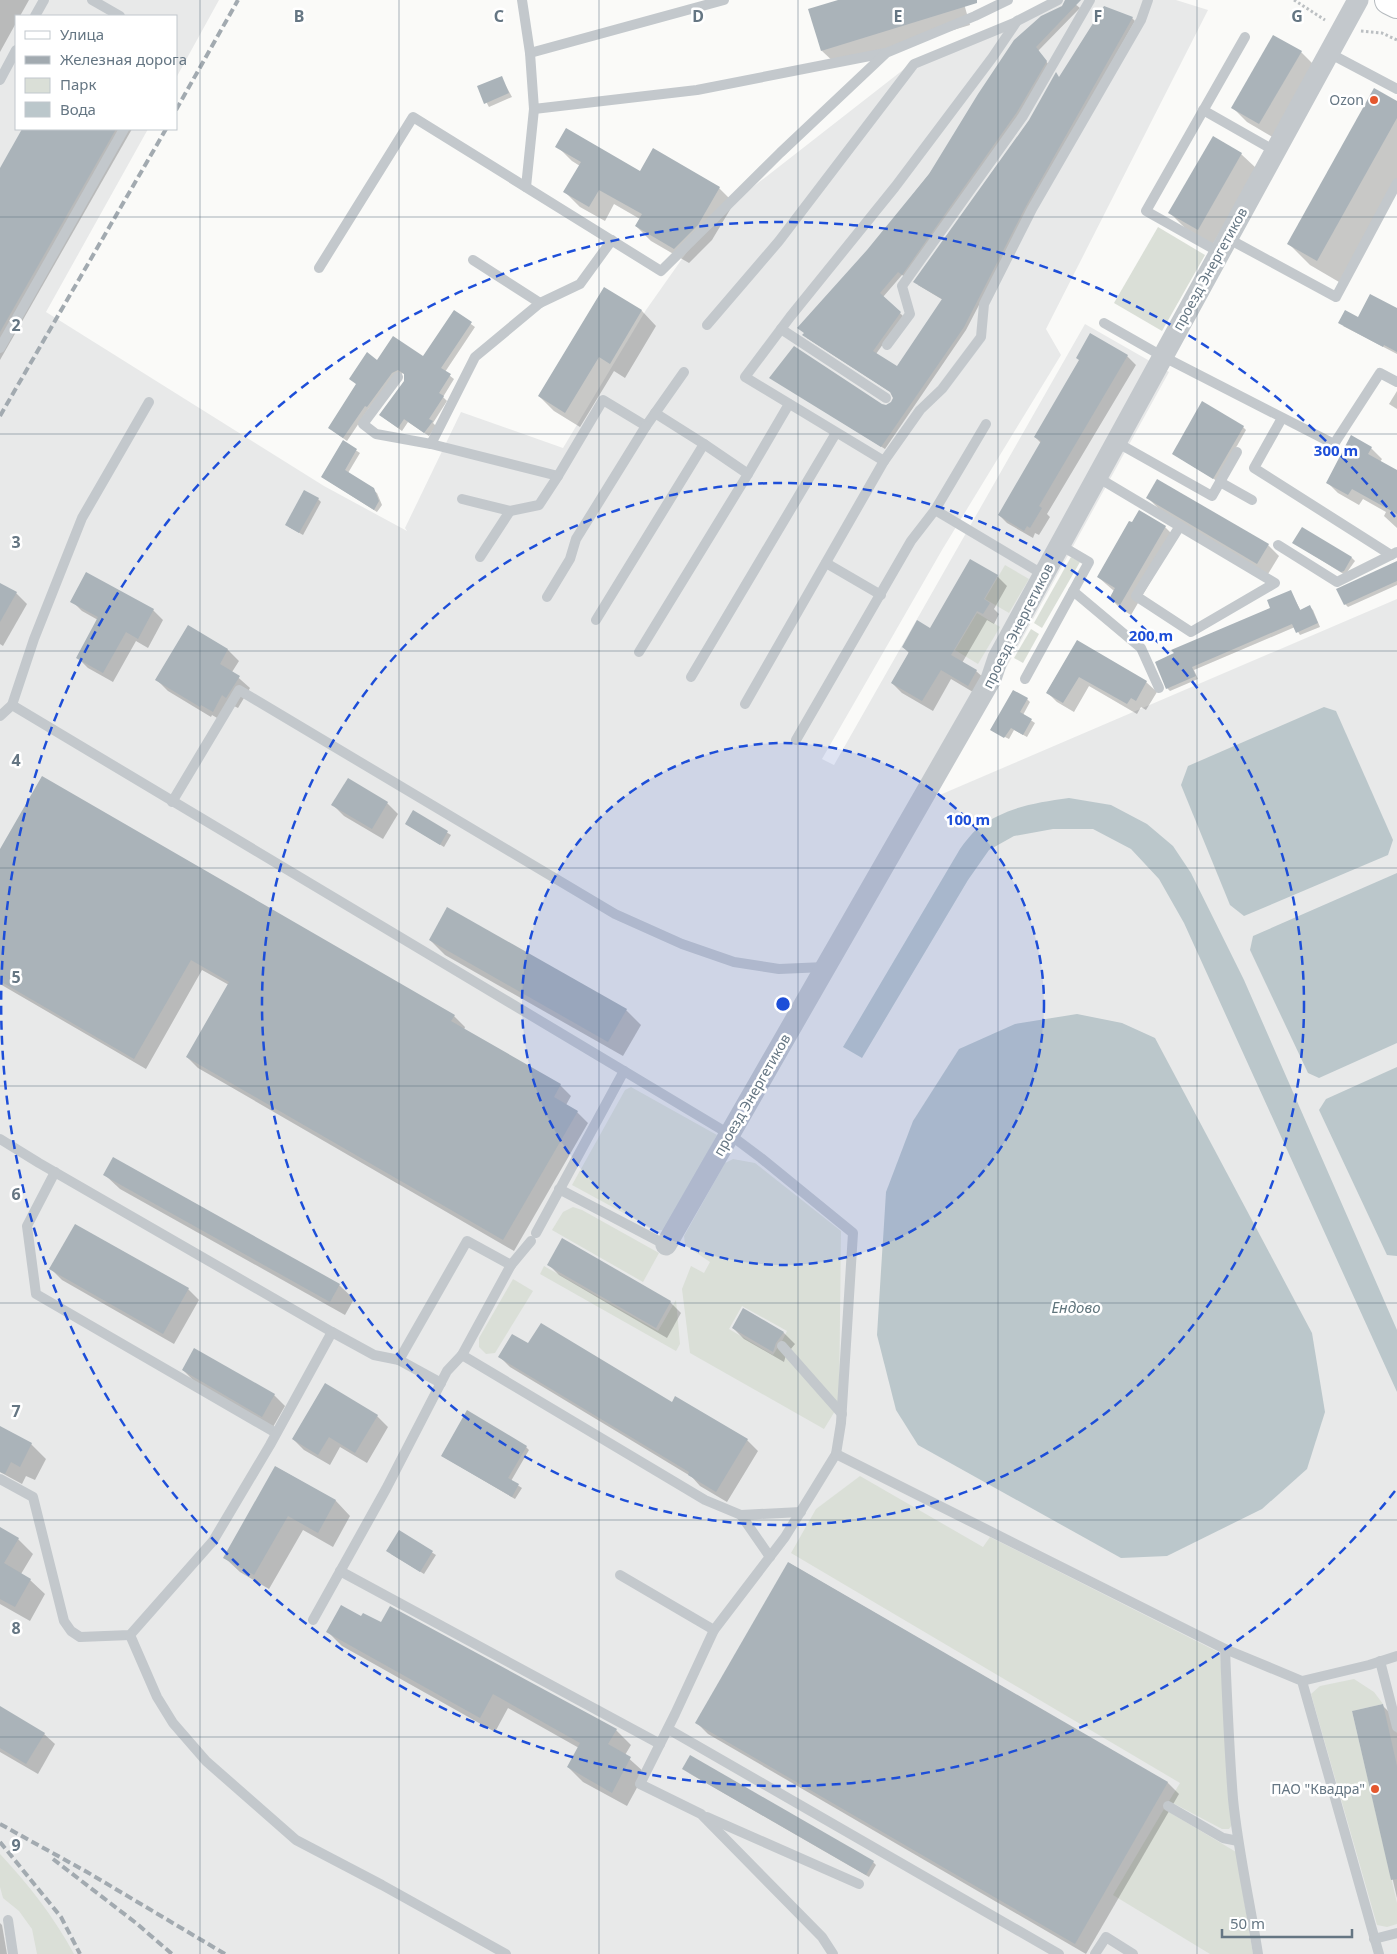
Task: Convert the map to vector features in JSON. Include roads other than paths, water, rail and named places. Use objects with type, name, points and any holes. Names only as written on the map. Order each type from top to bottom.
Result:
[{"type":"main road","points":[[1390,0],[1397,4]]},
{"type":"street","name":"проезд Энергетиков","points":[[666,1245],[991,679],[998,658],[1358,0]]},
{"type":"lane","points":[[36,15],[44,0]]},
{"type":"lane","points":[[92,0],[118,15]]},
{"type":"lane","points":[[522,0],[530,53],[534,109],[526,187]]},
{"type":"lane","points":[[530,53],[724,0]]},
{"type":"lane","points":[[534,109],[697,90],[886,53],[975,16],[1008,0]]},
{"type":"lane","points":[[707,325],[779,241],[914,64],[1017,21],[1058,0]]},
{"type":"lane","points":[[887,345],[910,314],[902,286],[1023,116],[1090,0]]},
{"type":"lane","points":[[745,704],[884,461],[920,410],[942,389],[981,337],[984,304],[1032,209],[1141,20],[1148,0]]},
{"type":"lane","points":[[884,461],[745,377],[895,187],[992,58],[1017,21]]},
{"type":"lane","points":[[1245,37],[1146,211],[1336,297],[1397,185]]},
{"type":"lane","points":[[0,80],[15,52]]},
{"type":"lane","points":[[319,268],[413,118],[661,271],[780,153],[886,53]]},
{"type":"lane","points":[[1329,53],[1397,89]]},
{"type":"lane","points":[[1203,110],[1275,151]]},
{"type":"lane","points":[[0,348],[123,130]]},
{"type":"lane","points":[[431,444],[475,357],[540,303],[580,284],[612,240]]},
{"type":"lane","points":[[473,260],[540,303]]},
{"type":"lane","points":[[1104,323],[1162,356],[1334,444],[1380,373],[1397,382]]},
{"type":"lane","points":[[781,330],[886,398]]},
{"type":"lane","points":[[547,597],[570,559],[576,539],[646,426],[684,372]]},
{"type":"lane","points":[[398,377],[364,424],[376,434],[431,444],[558,476]]},
{"type":"lane","points":[[462,499],[510,511],[539,506],[604,400],[646,426]]},
{"type":"lane","points":[[0,716],[12,705],[34,640],[82,518],[149,402]]},
{"type":"lane","points":[[639,652],[789,404]]},
{"type":"lane","points":[[655,413],[748,474]]},
{"type":"lane","points":[[1282,418],[1254,468],[1394,553]]},
{"type":"lane","points":[[796,740],[880,594],[912,541],[935,510],[986,424]]},
{"type":"lane","points":[[691,676],[836,433]]},
{"type":"lane","points":[[1116,442],[1212,496],[1237,452]]},
{"type":"lane","points":[[596,620],[704,444]]},
{"type":"lane","points":[[1097,477],[1180,526],[1275,583],[1191,632],[1136,596],[1180,526]]},
{"type":"lane","points":[[1220,482],[1252,500]]},
{"type":"lane","points":[[935,510],[1044,575]]},
{"type":"lane","points":[[480,557],[510,511]]},
{"type":"lane","points":[[1025,679],[1088,562],[1060,545]]},
{"type":"lane","points":[[1278,545],[1337,582],[1394,553]]},
{"type":"lane","points":[[826,563],[880,594]]},
{"type":"lane","points":[[1073,591],[1141,648],[1159,688]]},
{"type":"lane","points":[[172,802],[239,690],[615,914],[682,944],[734,962],[780,969],[825,967]]},
{"type":"lane","points":[[12,705],[729,1134],[853,1233],[842,1414],[836,1454],[801,1512],[770,1557],[714,1630],[640,1784],[701,1814],[859,1884]]},
{"type":"lane","points":[[313,1620],[386,1489],[447,1371],[462,1355],[511,1264],[534,1237],[624,1071]]},
{"type":"lane","points":[[0,1139],[332,1332],[374,1355],[398,1360],[441,1383]]},
{"type":"lane","points":[[55,1172],[27,1226],[36,1294],[276,1433]]},
{"type":"lane","points":[[559,1189],[666,1245]]},
{"type":"lane","points":[[398,1360],[467,1240],[511,1264]]},
{"type":"lane","points":[[0,1479],[33,1497],[64,1621],[71,1631],[80,1637],[130,1636],[213,1541],[332,1332]]},
{"type":"lane","points":[[782,1346],[842,1414]]},
{"type":"lane","points":[[462,1355],[705,1500],[741,1515],[801,1512]]},
{"type":"lane","points":[[836,1454],[1225,1649],[1302,1681],[1397,1656]]},
{"type":"lane","points":[[741,1515],[770,1557]]},
{"type":"lane","points":[[340,1571],[660,1744]]},
{"type":"lane","points":[[620,1575],[714,1630]]},
{"type":"lane","points":[[130,1636],[157,1697],[173,1723],[206,1761],[296,1840],[506,1954]]},
{"type":"lane","points":[[1225,1649],[1233,1799],[1238,1842],[1258,1954]]},
{"type":"lane","points":[[1380,1661],[1397,1727]]},
{"type":"lane","points":[[1302,1681],[1379,1954]]},
{"type":"lane","points":[[668,1729],[1060,1954]]},
{"type":"lane","points":[[1168,1806],[1223,1838],[1238,1842]]},
{"type":"lane","points":[[701,1814],[822,1936],[833,1954]]},
{"type":"lane","points":[[8,1920],[13,1954]]},
{"type":"lane","points":[[1374,1939],[1397,1933]]},
{"type":"lane","points":[[1095,1954],[1106,1937],[1133,1954]]},
{"type":"water","points":[[1324,707],[1336,711],[1393,840],[1388,855],[1244,916],[1230,905],[1181,785],[1188,766]]},
{"type":"water","points":[[1069,798],[1111,805],[1147,824],[1173,846],[1191,873],[1244,980],[1397,1330],[1397,1392],[1184,923],[1159,879],[1131,849],[1093,829],[1053,829],[1014,836],[989,850],[968,880],[862,1058],[843,1047],[960,849],[971,835],[989,821],[1010,811],[1032,804]]},
{"type":"water","points":[[1397,873],[1397,1043],[1319,1078],[1308,1073],[1250,950],[1253,936]]},
{"type":"water","name":"Ендово","points":[[1077,1014],[1122,1023],[1155,1038],[1312,1333],[1325,1412],[1307,1469],[1262,1509],[1167,1556],[1121,1558],[918,1445],[896,1410],[877,1335],[886,1192],[913,1121],[959,1049],[1015,1024]]},
{"type":"water","points":[[1397,1067],[1397,1256],[1387,1255],[1319,1110],[1326,1099]]},
{"type":"railway","points":[[178,106],[238,0]]},
{"type":"railway","points":[[0,416],[165,130]]},
{"type":"railway","points":[[0,1824],[87,1872],[225,1954]]},
{"type":"railway","points":[[0,1842],[61,1917],[80,1954]]},
{"type":"railway","points":[[53,1859],[136,1923],[172,1954]]},
{"type":"place","name":"Ozon","points":[[1374,100]]},
{"type":"place","name":"ПАО \"Квадра\"","points":[[1375,1789]]}]
